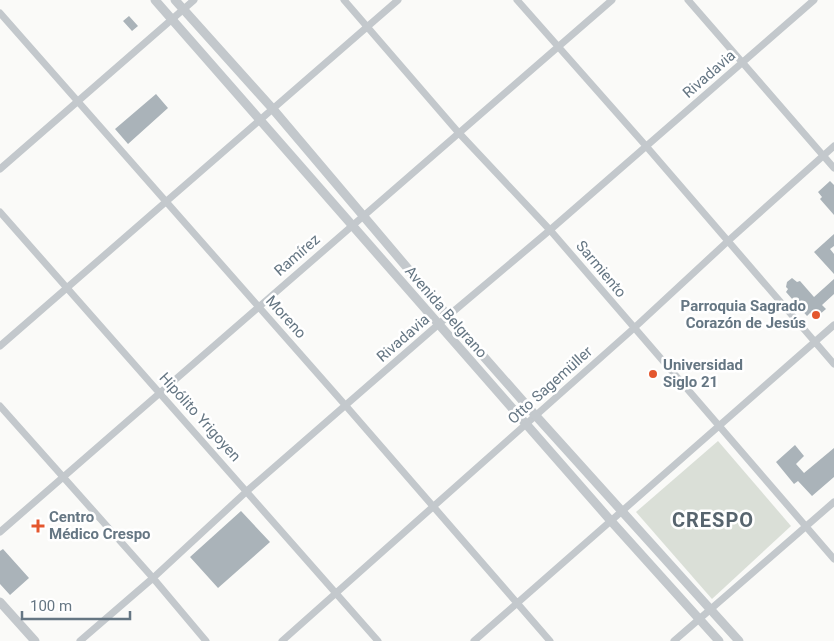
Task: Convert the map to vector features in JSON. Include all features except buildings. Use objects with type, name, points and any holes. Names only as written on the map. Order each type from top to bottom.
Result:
[{"type":"street","name":"Avenida Belgrano","points":[[155,0],[611,521],[719,641]]},
{"type":"street","name":"Avenida Belgrano","points":[[175,0],[272,108],[448,316],[739,641]]},
{"type":"street","points":[[0,169],[194,0]]},
{"type":"street","name":"Sarmiento","points":[[344,0],[458,132],[550,230],[633,329],[834,559]]},
{"type":"street","points":[[0,346],[398,0]]},
{"type":"street","points":[[517,0],[834,364]]},
{"type":"street","name":"Ramírez","points":[[0,532],[612,0]]},
{"type":"street","points":[[688,0],[834,168]]},
{"type":"street","name":"Rivadavia","points":[[80,641],[153,578],[247,491],[814,0]]},
{"type":"street","name":"Moreno","points":[[0,13],[550,641]]},
{"type":"street","name":"Otto Sagemüller","points":[[282,641],[536,416],[834,146]]},
{"type":"street","name":"Hipólito Yrigoyen","points":[[0,212],[378,641]]},
{"type":"street","points":[[474,641],[834,325]]},
{"type":"street","points":[[0,406],[153,578],[206,641]]},
{"type":"street","points":[[674,641],[834,502]]},
{"type":"street","points":[[0,602],[35,641]]},
{"type":"shaded area","points":[[718,441],[791,526],[712,599],[636,512]]},
{"type":"place","name":"Parroquia Sagrado Corazón de Jesús","points":[[816,315]]},
{"type":"place","name":"Universidad Siglo 21","points":[[653,374]]},
{"type":"place","name":"Centro Médico Crespo","points":[[38,526]]},
{"type":"district","name":"CRESPO","points":[[713,520]]}]
